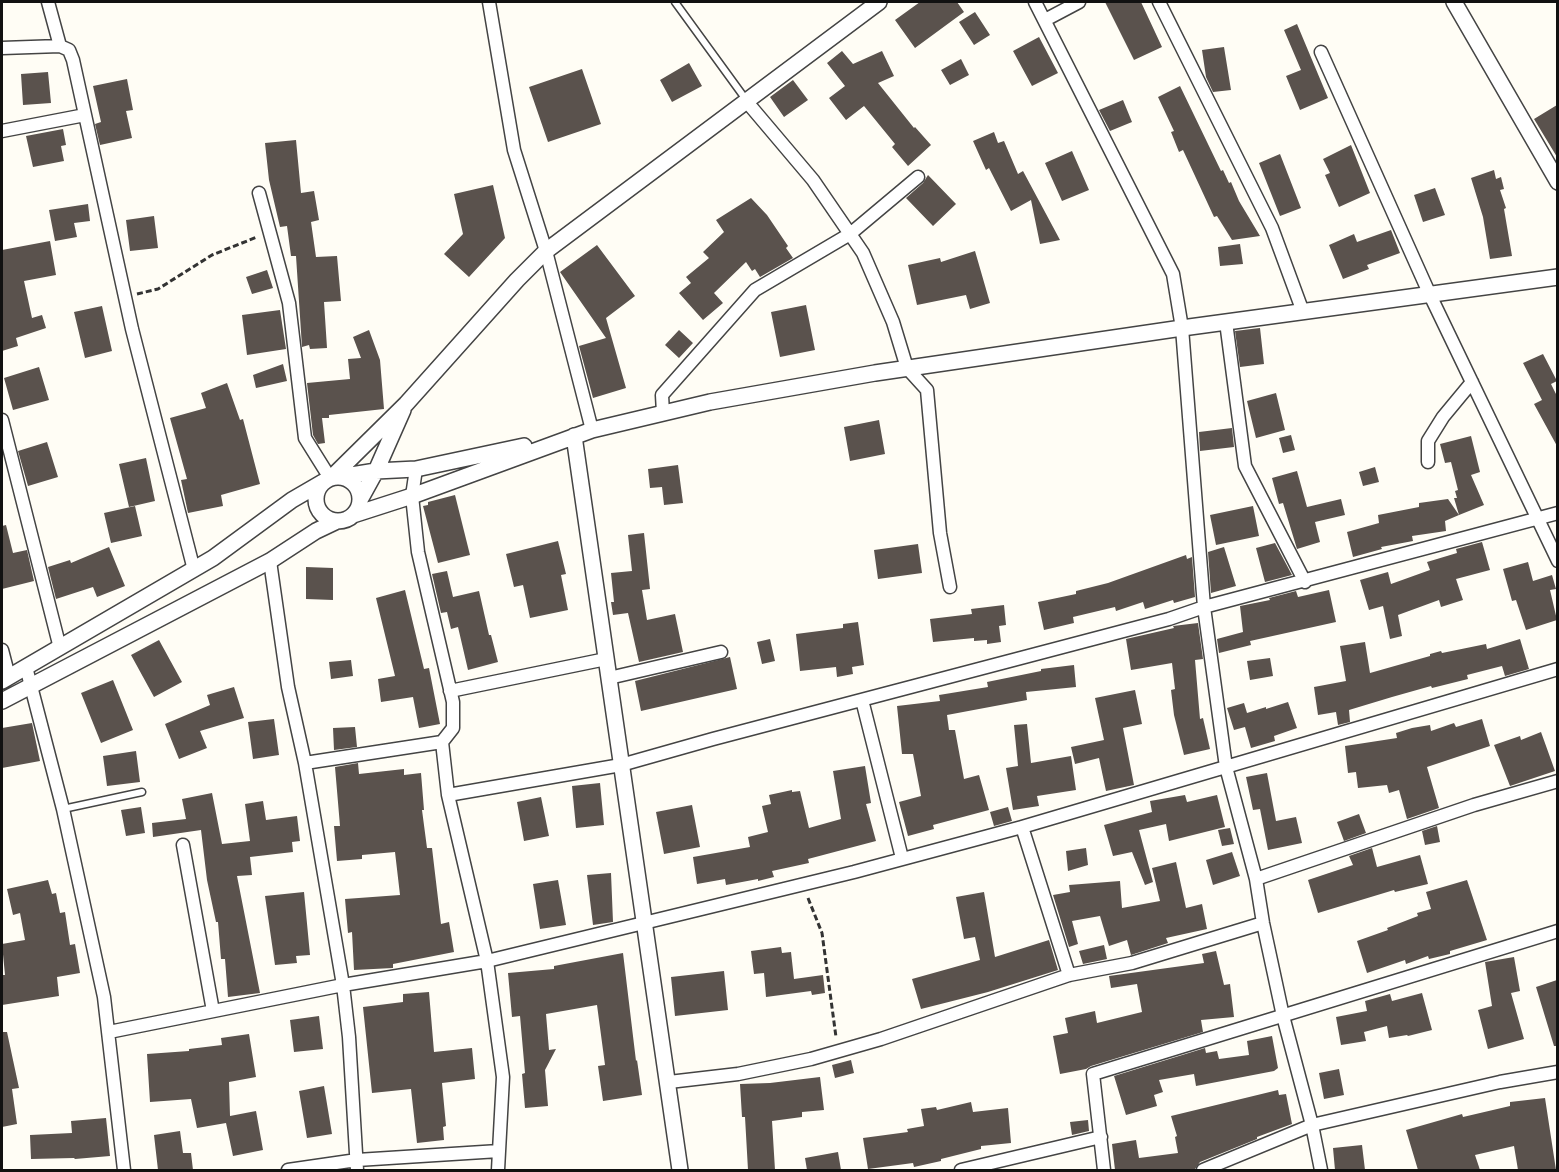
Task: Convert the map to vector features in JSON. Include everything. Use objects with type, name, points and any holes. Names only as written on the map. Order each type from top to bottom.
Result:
[{"type":"street","points":[[48,2],[60,46]]},
{"type":"street","points":[[489,2],[514,150],[546,251],[592,430]]},
{"type":"street","points":[[1035,2],[1173,274],[1182,328],[1204,608],[1226,766],[1256,879],[1283,1016],[1312,1125],[1321,1170]]},
{"type":"street","points":[[1045,20],[1079,2]]},
{"type":"street","points":[[1160,2],[1272,228],[1303,312]]},
{"type":"street","points":[[1454,2],[1557,182]]},
{"type":"street","points":[[337,521],[322,513],[317,506],[318,489],[331,479],[406,404],[517,280],[546,251],[747,102],[871,4]]},
{"type":"street","points":[[2,48],[60,46],[69,50],[73,60],[124,296],[194,570]]},
{"type":"street","points":[[1321,52],[1430,295],[1557,561]]},
{"type":"street","points":[[747,102],[813,180],[863,253],[893,322],[907,369],[927,390],[940,533],[950,587]]},
{"type":"street","points":[[2,131],[85,115]]},
{"type":"street","points":[[663,413],[662,395],[755,290],[849,234],[918,177]]},
{"type":"street","points":[[258,192],[289,303],[305,438],[331,479]]},
{"type":"street","points":[[2,701],[270,561],[316,531],[337,521],[592,430],[710,402],[907,369],[1182,328],[1557,277]]},
{"type":"street","points":[[1226,322],[1245,466],[1305,582]]},
{"type":"street","points":[[1428,462],[1428,441],[1443,417],[1472,382]]},
{"type":"street","points":[[353,515],[406,404]]},
{"type":"street","points":[[2,420],[60,648]]},
{"type":"street","points":[[2,650],[5,679],[194,570],[292,500],[331,479],[376,471],[416,469],[574,436]]},
{"type":"street","points":[[574,436],[680,1170]]},
{"type":"street","points":[[305,763],[442,742],[453,728],[453,702],[418,552],[412,496],[416,469]]},
{"type":"street","points":[[331,479],[347,479],[354,484],[359,491],[360,500]]},
{"type":"street","points":[[448,795],[621,765],[1557,513]]},
{"type":"street","points":[[270,561],[288,687],[305,763],[343,985],[349,1037],[357,1165]]},
{"type":"street","points":[[609,678],[721,652]]},
{"type":"street","points":[[450,691],[606,659]]},
{"type":"street","points":[[26,667],[63,809],[104,997],[124,1170]]},
{"type":"street","points":[[109,1032],[343,985],[487,962],[803,885],[1022,827],[1557,669]]},
{"type":"street","points":[[862,700],[902,858]]},
{"type":"street","points":[[442,742],[448,795],[487,962],[503,1077],[498,1170]]},
{"type":"street","points":[[1256,879],[1474,805],[1557,781]]},
{"type":"street","points":[[1022,827],[1069,975]]},
{"type":"street","points":[[183,845],[213,1011]]},
{"type":"street","points":[[669,1082],[738,1074],[838,1051],[881,1039],[1069,975],[1132,963],[1263,923]]},
{"type":"street","points":[[1104,1170],[1093,1074],[1557,931]]},
{"type":"street","points":[[1203,1170],[1312,1125],[1500,1082],[1557,1072]]},
{"type":"street","points":[[961,1170],[1101,1137]]},
{"type":"street","points":[[288,1170],[499,1151]]},
{"type":"lane","points":[[675,2],[747,102]]},
{"type":"lane","points":[[63,809],[142,792]]},
{"type":"path","points":[[124,296],[158,289],[212,255],[248,242],[269,230]]},
{"type":"path","points":[[803,885],[822,933],[838,1051]]},
{"type":"building","points":[[920,2],[957,2],[964,12],[915,48],[895,20]]},
{"type":"building","points":[[1105,2],[1141,2],[1162,47],[1134,60]]},
{"type":"building","points":[[975,12],[990,35],[974,45],[959,22]]},
{"type":"building","points":[[1297,24],[1328,98],[1300,110],[1286,76],[1301,70],[1284,30]]},
{"type":"building","points":[[1039,37],[1058,73],[1032,86],[1013,51]]},
{"type":"building","points":[[1224,47],[1231,90],[1213,92],[1206,77],[1202,50]]},
{"type":"building","points":[[842,51],[853,64],[882,51],[894,76],[878,83],[914,128],[931,145],[908,166],[892,147],[895,144],[864,106],[846,120],[829,98],[845,86],[827,63]]},
{"type":"building","points":[[961,59],[969,75],[950,85],[941,70]]},
{"type":"building","points":[[689,63],[702,86],[672,102],[660,80]]},
{"type":"building","points":[[582,69],[601,124],[548,142],[529,87]]},
{"type":"building","points":[[48,72],[51,103],[23,105],[21,74]]},
{"type":"building","points":[[127,79],[133,110],[126,111],[132,138],[100,145],[95,124],[101,122],[93,86]]},
{"type":"building","points":[[793,80],[808,100],[784,117],[770,97]]},
{"type":"building","points":[[1180,86],[1221,171],[1223,170],[1229,183],[1231,182],[1239,201],[1260,236],[1232,240],[1217,216],[1214,217],[1183,150],[1179,152],[1171,132],[1174,131],[1158,97]]},
{"type":"building","points":[[1123,100],[1132,122],[1110,131],[1099,110]]},
{"type":"building","points":[[1557,105],[1557,157],[1534,119]]},
{"type":"building","points":[[63,129],[66,145],[61,146],[64,161],[33,167],[26,136]]},
{"type":"building","points":[[994,132],[998,143],[1004,141],[1018,174],[1023,171],[1060,240],[1040,244],[1031,200],[1011,211],[989,168],[986,170],[973,141]]},
{"type":"building","points":[[296,140],[301,193],[314,191],[319,220],[311,222],[316,257],[337,256],[341,301],[324,302],[327,348],[310,349],[309,345],[302,347],[296,256],[291,256],[287,226],[280,227],[269,180],[265,143]]},
{"type":"building","points":[[1351,145],[1370,193],[1339,207],[1325,175],[1330,173],[1323,159]]},
{"type":"building","points":[[1072,151],[1089,190],[1062,201],[1045,163]]},
{"type":"building","points":[[1280,154],[1301,208],[1280,216],[1259,163]]},
{"type":"building","points":[[1494,170],[1496,179],[1501,177],[1504,189],[1500,190],[1506,208],[1504,209],[1512,256],[1490,259],[1483,217],[1471,178]]},
{"type":"building","points":[[928,175],[956,204],[933,226],[906,198],[923,183]]},
{"type":"building","points":[[493,185],[505,238],[469,277],[444,254],[463,234],[454,194]]},
{"type":"building","points":[[1435,188],[1445,215],[1423,222],[1414,195]]},
{"type":"building","points":[[751,198],[767,215],[788,246],[786,248],[793,258],[760,277],[755,269],[752,271],[746,262],[714,293],[723,303],[703,320],[679,293],[691,283],[686,277],[709,258],[703,252],[724,232],[716,220]]},
{"type":"building","points":[[88,204],[90,221],[74,223],[77,237],[55,241],[49,210]]},
{"type":"building","points":[[154,216],[158,248],[130,251],[126,220]]},
{"type":"building","points":[[1391,230],[1400,253],[1367,265],[1369,269],[1343,279],[1329,245],[1354,234],[1357,242]]},
{"type":"building","points":[[50,241],[56,275],[24,281],[32,318],[42,315],[46,328],[16,338],[18,346],[2,351],[2,250]]},
{"type":"building","points":[[1240,244],[1243,264],[1220,266],[1218,247]]},
{"type":"building","points":[[597,245],[635,296],[606,318],[626,388],[593,398],[579,346],[606,338],[560,272]]},
{"type":"building","points":[[975,251],[990,303],[970,309],[966,295],[917,305],[908,265],[940,258],[941,262]]},
{"type":"building","points":[[267,270],[273,288],[252,294],[246,277]]},
{"type":"building","points":[[806,305],[815,350],[780,357],[771,312]]},
{"type":"building","points":[[102,306],[112,351],[85,358],[74,312]]},
{"type":"building","points":[[280,310],[286,349],[247,355],[242,315]]},
{"type":"building","points":[[1260,328],[1264,364],[1240,367],[1235,331]]},
{"type":"building","points":[[369,330],[380,360],[384,409],[329,415],[329,418],[322,418],[325,443],[318,444],[313,435],[307,383],[350,379],[348,359],[361,358],[353,337]]},
{"type":"building","points":[[679,330],[693,343],[679,358],[665,345]]},
{"type":"building","points":[[1543,354],[1557,381],[1551,384],[1557,396],[1557,446],[1534,404],[1542,400],[1523,363]]},
{"type":"building","points":[[283,364],[287,381],[256,388],[253,375]]},
{"type":"building","points":[[39,367],[49,400],[13,410],[4,378]]},
{"type":"building","points":[[227,383],[240,420],[243,419],[260,484],[221,495],[223,506],[188,513],[181,480],[187,479],[170,418],[206,408],[201,393]]},
{"type":"building","points":[[1276,393],[1285,430],[1256,438],[1247,401]]},
{"type":"building","points":[[879,420],[885,454],[850,461],[844,427]]},
{"type":"building","points":[[1232,428],[1234,447],[1200,451],[1199,432]]},
{"type":"building","points":[[1291,435],[1295,450],[1283,453],[1279,438]]},
{"type":"building","points":[[1471,436],[1480,472],[1471,475],[1484,505],[1459,515],[1454,498],[1457,498],[1455,491],[1458,490],[1451,462],[1445,463],[1440,444]]},
{"type":"building","points":[[47,442],[58,477],[28,486],[18,451]]},
{"type":"building","points":[[146,458],[155,501],[129,507],[119,464]]},
{"type":"building","points":[[678,465],[683,503],[664,505],[662,487],[650,488],[648,469]]},
{"type":"building","points":[[1375,467],[1379,482],[1363,486],[1359,472]]},
{"type":"building","points":[[1297,471],[1307,507],[1341,499],[1345,515],[1315,522],[1320,542],[1297,549],[1283,503],[1279,504],[1272,478]]},
{"type":"building","points":[[455,495],[470,555],[438,563],[423,506],[428,505],[428,502]]},
{"type":"building","points":[[1448,499],[1459,515],[1445,521],[1446,531],[1412,536],[1413,541],[1381,547],[1382,549],[1353,557],[1347,532],[1379,523],[1378,515],[1419,507],[1419,503]]},
{"type":"building","points":[[135,506],[142,536],[111,543],[104,513]]},
{"type":"building","points":[[1253,506],[1259,536],[1216,545],[1210,515]]},
{"type":"building","points":[[6,525],[13,553],[27,550],[34,581],[2,589],[2,526]]},
{"type":"building","points":[[644,533],[650,589],[642,590],[647,620],[675,614],[683,652],[639,662],[628,613],[613,615],[611,573],[632,571],[628,535]]},
{"type":"building","points":[[558,541],[566,574],[561,575],[568,610],[530,618],[523,585],[514,587],[506,554]]},
{"type":"building","points":[[1482,542],[1490,570],[1456,579],[1463,600],[1441,607],[1439,600],[1398,615],[1402,636],[1390,639],[1383,606],[1369,610],[1360,580],[1388,572],[1391,584],[1430,570],[1427,562],[1457,553],[1456,549]]},
{"type":"building","points":[[1275,543],[1292,575],[1265,582],[1256,548]]},
{"type":"building","points":[[918,544],[922,573],[878,579],[874,550]]},
{"type":"building","points":[[109,547],[125,586],[97,597],[93,587],[56,599],[48,567],[70,560],[71,563]]},
{"type":"building","points":[[1224,547],[1236,586],[1211,593],[1208,552]]},
{"type":"building","points":[[1186,555],[1187,559],[1192,557],[1195,597],[1174,603],[1173,600],[1145,609],[1143,602],[1116,611],[1115,607],[1073,617],[1074,623],[1044,630],[1038,602],[1076,594],[1076,591],[1108,583]]},
{"type":"building","points":[[1528,562],[1533,581],[1552,575],[1556,589],[1550,590],[1557,620],[1526,630],[1516,600],[1512,601],[1503,569]]},
{"type":"building","points":[[306,567],[333,568],[333,600],[306,599]]},
{"type":"building","points":[[447,571],[453,597],[479,591],[498,662],[468,670],[458,627],[451,629],[447,612],[441,613],[432,574]]},
{"type":"building","points":[[405,590],[424,669],[429,668],[440,724],[419,728],[413,697],[381,702],[378,679],[395,676],[376,598]]},
{"type":"building","points":[[1329,590],[1336,622],[1250,641],[1251,645],[1219,653],[1217,639],[1243,632],[1240,606],[1270,600],[1269,598],[1296,591],[1298,597]]},
{"type":"building","points":[[1004,605],[1006,625],[999,626],[1001,642],[987,644],[987,640],[974,641],[974,638],[933,642],[930,619],[972,614],[971,609]]},
{"type":"building","points":[[858,622],[864,665],[852,667],[853,674],[837,677],[836,667],[800,671],[796,634],[843,628],[843,624]]},
{"type":"building","points":[[1198,623],[1203,659],[1195,660],[1200,719],[1203,718],[1210,749],[1184,755],[1174,715],[1171,690],[1175,689],[1172,663],[1131,670],[1126,639],[1174,628],[1173,626]]},
{"type":"building","points":[[770,639],[775,661],[762,664],[757,642]]},
{"type":"building","points":[[1520,639],[1529,669],[1505,676],[1502,666],[1467,675],[1468,679],[1432,688],[1431,686],[1349,710],[1350,722],[1338,725],[1336,712],[1318,715],[1314,687],[1346,681],[1340,646],[1365,642],[1370,673],[1441,651],[1442,653],[1486,644],[1487,649]]},
{"type":"building","points":[[159,640],[182,682],[154,697],[131,655]]},
{"type":"building","points":[[730,657],[737,689],[641,711],[635,681]]},
{"type":"building","points":[[1270,658],[1273,676],[1250,680],[1247,661]]},
{"type":"building","points":[[351,660],[353,676],[331,679],[329,662]]},
{"type":"building","points":[[1074,665],[1076,687],[1026,692],[1027,700],[947,715],[949,730],[955,730],[964,779],[979,775],[989,810],[933,825],[934,829],[908,836],[899,802],[921,796],[913,754],[902,754],[897,706],[940,701],[939,695],[988,687],[987,682],[1041,671],[1041,669]]},
{"type":"building","points":[[113,680],[133,730],[101,743],[81,693]]},
{"type":"building","points":[[234,687],[244,718],[200,731],[207,748],[179,759],[165,724],[210,705],[207,695]]},
{"type":"building","points":[[1135,690],[1142,724],[1123,728],[1134,785],[1106,791],[1099,758],[1075,764],[1071,747],[1104,740],[1095,698]]},
{"type":"building","points":[[1288,702],[1297,728],[1274,736],[1275,741],[1251,748],[1245,727],[1234,730],[1227,708],[1244,703],[1247,713]]},
{"type":"building","points":[[274,719],[279,755],[253,759],[248,722]]},
{"type":"building","points":[[1482,719],[1490,746],[1427,767],[1439,808],[1407,819],[1399,790],[1389,793],[1387,785],[1358,788],[1356,772],[1348,773],[1345,746],[1397,738],[1396,733],[1412,728],[1430,725],[1431,731],[1454,723],[1456,727]]},
{"type":"building","points":[[32,723],[40,761],[2,768],[2,728]]},
{"type":"building","points":[[1027,724],[1031,763],[1071,756],[1076,790],[1037,796],[1039,806],[1013,810],[1006,768],[1018,766],[1014,725]]},
{"type":"building","points":[[355,727],[357,747],[334,750],[333,728]]},
{"type":"building","points":[[1541,732],[1555,771],[1510,786],[1494,745],[1520,736],[1521,740]]},
{"type":"building","points":[[136,751],[140,782],[107,786],[103,756]]},
{"type":"building","points":[[358,763],[359,774],[404,769],[404,775],[421,773],[424,810],[422,810],[427,848],[432,848],[441,924],[449,922],[454,952],[393,964],[393,968],[354,970],[352,932],[348,933],[345,899],[400,895],[395,852],[362,855],[362,859],[337,861],[334,826],[340,826],[335,767]]},
{"type":"building","points":[[865,766],[871,803],[866,804],[876,841],[808,859],[809,863],[772,871],[774,877],[758,881],[758,879],[726,885],[725,879],[697,884],[693,857],[750,847],[748,837],[768,832],[762,806],[771,804],[769,795],[792,790],[792,792],[800,791],[809,828],[841,819],[833,771]]},
{"type":"building","points":[[1267,773],[1276,821],[1296,817],[1302,843],[1268,850],[1260,809],[1253,810],[1246,777]]},
{"type":"building","points":[[600,783],[604,825],[576,828],[572,786]]},
{"type":"building","points":[[212,793],[222,844],[250,841],[245,804],[263,801],[266,820],[297,816],[300,841],[292,842],[293,852],[250,857],[252,875],[237,876],[260,993],[228,997],[225,959],[221,959],[218,922],[216,922],[207,880],[201,830],[153,837],[152,823],[186,819],[182,799]]},
{"type":"building","points":[[1185,795],[1187,802],[1217,795],[1225,827],[1169,841],[1166,824],[1139,830],[1153,882],[1145,885],[1132,852],[1113,856],[1104,825],[1152,812],[1150,801]]},
{"type":"building","points":[[541,797],[549,836],[524,841],[517,802]]},
{"type":"building","points":[[692,805],[700,847],[664,854],[656,812]]},
{"type":"building","points":[[141,807],[145,833],[126,836],[121,810]]},
{"type":"building","points":[[1008,807],[1012,821],[994,826],[990,812]]},
{"type":"building","points":[[1359,814],[1366,833],[1344,841],[1337,822]]},
{"type":"building","points":[[1437,826],[1440,842],[1425,845],[1422,831]]},
{"type":"building","points":[[1230,828],[1234,844],[1222,846],[1218,830]]},
{"type":"building","points":[[1086,848],[1088,865],[1068,871],[1066,851]]},
{"type":"building","points":[[1372,848],[1377,867],[1420,855],[1428,884],[1395,892],[1394,890],[1318,913],[1308,880],[1353,865],[1349,856]]},
{"type":"building","points":[[1232,852],[1240,876],[1213,885],[1206,860]]},
{"type":"building","points":[[1176,862],[1186,908],[1202,904],[1207,929],[1166,938],[1168,943],[1131,955],[1127,940],[1109,946],[1100,916],[1072,921],[1078,944],[1069,947],[1053,895],[1070,892],[1069,885],[1120,881],[1122,908],[1160,901],[1152,868]]},
{"type":"building","points":[[611,873],[613,922],[593,925],[587,875]]},
{"type":"building","points":[[48,880],[52,894],[56,893],[60,913],[65,912],[70,945],[75,944],[80,973],[57,977],[59,996],[2,1005],[2,975],[5,975],[2,944],[25,940],[20,913],[13,915],[7,889]]},
{"type":"building","points":[[558,880],[566,925],[540,929],[533,884]]},
{"type":"building","points":[[1467,880],[1487,940],[1450,951],[1450,954],[1429,959],[1428,956],[1406,964],[1405,960],[1367,973],[1357,941],[1388,930],[1387,928],[1418,916],[1417,913],[1431,909],[1426,892]]},
{"type":"building","points":[[304,892],[310,955],[296,956],[297,963],[275,965],[265,896]]},
{"type":"building","points":[[984,892],[995,957],[1049,940],[1058,970],[988,992],[921,1009],[912,979],[980,960],[975,937],[964,939],[956,897]]},
{"type":"building","points":[[1104,945],[1107,959],[1083,964],[1079,951]]},
{"type":"building","points":[[781,947],[782,953],[791,952],[794,979],[823,975],[825,993],[812,995],[811,991],[766,997],[764,973],[754,974],[751,951]]},
{"type":"building","points":[[1216,951],[1224,985],[1230,984],[1234,1017],[1201,1020],[1203,1032],[1086,1069],[1060,1074],[1053,1036],[1068,1033],[1065,1018],[1095,1011],[1097,1023],[1142,1012],[1137,984],[1111,988],[1109,976],[1204,963],[1202,954]]},
{"type":"building","points":[[623,953],[642,1095],[603,1101],[598,1066],[605,1065],[597,1005],[546,1014],[549,1050],[556,1049],[545,1070],[548,1106],[525,1108],[522,1074],[525,1073],[520,1016],[512,1017],[508,973],[554,969],[554,966]]},
{"type":"building","points":[[1514,957],[1520,991],[1511,993],[1524,1039],[1488,1049],[1478,1010],[1492,1006],[1485,962]]},
{"type":"building","points":[[724,971],[728,1010],[675,1016],[671,977]]},
{"type":"building","points":[[1557,980],[1557,1046],[1554,1046],[1536,987]]},
{"type":"building","points":[[429,992],[434,1052],[472,1048],[475,1079],[442,1083],[446,1126],[443,1127],[444,1140],[417,1143],[411,1089],[372,1093],[363,1007],[403,1002],[403,994]]},
{"type":"building","points":[[1422,993],[1432,1030],[1389,1038],[1387,1026],[1364,1032],[1366,1041],[1341,1045],[1336,1017],[1367,1011],[1365,1001],[1390,994],[1392,1001]]},
{"type":"building","points":[[319,1016],[323,1049],[294,1052],[290,1020]]},
{"type":"building","points":[[2,1032],[7,1032],[19,1088],[12,1089],[17,1124],[2,1127]]},
{"type":"building","points":[[249,1034],[256,1077],[229,1082],[230,1116],[256,1111],[263,1150],[233,1156],[226,1123],[197,1128],[191,1099],[150,1102],[147,1054],[189,1051],[189,1049],[222,1045],[221,1038]]},
{"type":"building","points":[[1272,1036],[1278,1068],[1274,1071],[1196,1086],[1194,1074],[1159,1080],[1163,1092],[1154,1095],[1157,1106],[1126,1115],[1114,1076],[1205,1048],[1206,1053],[1217,1051],[1219,1059],[1249,1055],[1247,1041]]},
{"type":"building","points":[[851,1060],[854,1073],[835,1078],[832,1065]]},
{"type":"building","points":[[1339,1069],[1344,1095],[1324,1099],[1319,1073]]},
{"type":"building","points":[[820,1077],[824,1110],[802,1112],[802,1117],[772,1121],[775,1170],[748,1170],[745,1117],[742,1117],[740,1084]]},
{"type":"building","points":[[324,1086],[332,1134],[307,1138],[299,1091]]},
{"type":"building","points":[[1278,1090],[1279,1095],[1286,1094],[1292,1124],[1200,1162],[1195,1169],[1115,1170],[1112,1144],[1136,1140],[1139,1158],[1178,1153],[1175,1137],[1177,1136],[1171,1116]]},
{"type":"building","points":[[1545,1098],[1556,1170],[1518,1170],[1514,1146],[1475,1155],[1480,1170],[1418,1170],[1406,1130],[1462,1114],[1463,1117],[1510,1106],[1510,1102]]},
{"type":"building","points":[[971,1102],[973,1112],[1008,1108],[1011,1143],[981,1146],[981,1149],[914,1167],[913,1163],[868,1169],[863,1138],[908,1132],[907,1129],[924,1126],[921,1109],[936,1107],[937,1110]]},
{"type":"building","points":[[106,1118],[110,1156],[31,1159],[30,1135],[72,1133],[71,1121]]},
{"type":"building","points":[[1088,1120],[1089,1131],[1072,1135],[1070,1122]]},
{"type":"building","points":[[180,1131],[183,1153],[191,1153],[193,1170],[158,1170],[154,1135]]},
{"type":"building","points":[[1362,1145],[1365,1170],[1335,1170],[1333,1148]]},
{"type":"building","points":[[838,1152],[841,1170],[807,1170],[805,1158]]}]
